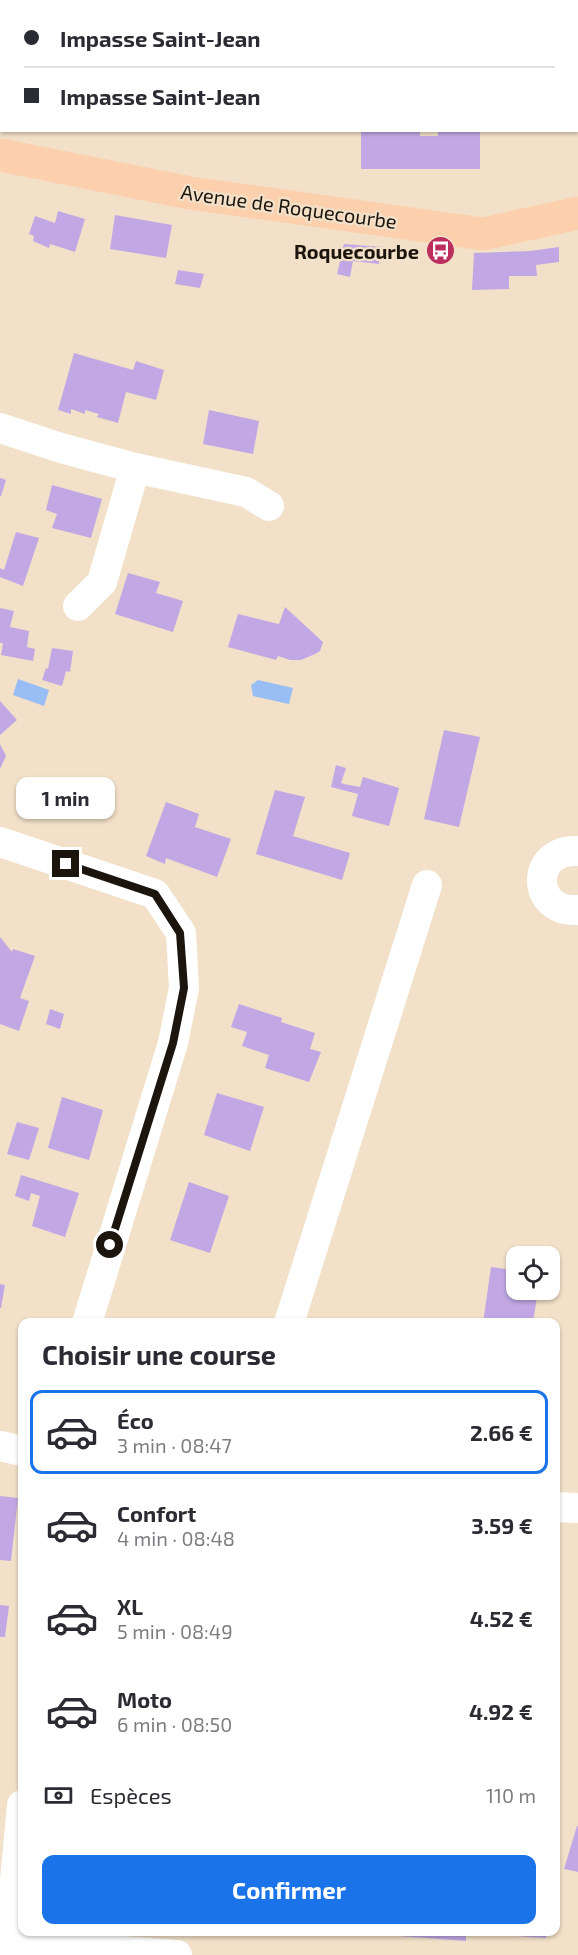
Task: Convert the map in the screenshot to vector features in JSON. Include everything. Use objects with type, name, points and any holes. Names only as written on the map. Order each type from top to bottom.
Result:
[{"type":"main road","name":"Avenue de Roquecourbe","points":[[0,154],[190,193],[483,234],[578,213]]},
{"type":"street","points":[[0,428],[61,448],[135,468],[246,492],[269,506]]},
{"type":"street","points":[[78,606],[102,582],[135,468]]},
{"type":"street","points":[[0,842],[155,894],[180,933],[184,988],[173,1043],[89,1318]]},
{"type":"street","points":[[578,851],[568,850],[559,853],[545,866],[542,875],[545,894],[550,902],[559,908],[578,910]]},
{"type":"street","points":[[291,1318],[427,885]]},
{"type":"street","points":[[0,1446],[18,1450]]},
{"type":"street","points":[[560,1507],[578,1508]]},
{"type":"street","points":[[18,1849],[9,1949],[177,1955]]},
{"type":"water","points":[[18,679],[49,690],[44,706],[13,695]]},
{"type":"water","points":[[258,680],[293,688],[289,704],[253,696],[251,685]]},
{"type":"building","points":[[361,132],[420,132],[420,136],[438,136],[438,132],[480,132],[480,169],[361,169]]},
{"type":"building","points":[[58,211],[85,219],[75,252],[50,244],[49,248],[33,241],[34,236],[29,234],[35,216],[55,223]]},
{"type":"building","points":[[115,215],[172,225],[166,258],[110,249]]},
{"type":"building","points":[[344,244],[383,247],[379,264],[353,261],[350,277],[337,274]]},
{"type":"building","points":[[559,247],[559,262],[536,265],[537,276],[509,276],[509,289],[472,290],[474,253],[530,251]]},
{"type":"building","points":[[178,270],[204,274],[200,288],[175,284]]},
{"type":"building","points":[[74,353],[133,370],[136,361],[164,370],[156,400],[126,392],[118,423],[97,417],[99,414],[85,410],[85,414],[71,409],[71,414],[58,410]]},
{"type":"building","points":[[209,410],[259,421],[253,454],[203,444]]},
{"type":"building","points":[[0,478],[6,480],[1,496],[0,496]]},
{"type":"building","points":[[52,485],[102,499],[91,538],[52,528],[57,514],[46,510]]},
{"type":"building","points":[[16,532],[39,538],[23,586],[0,577],[0,568],[4,570]]},
{"type":"building","points":[[128,573],[160,582],[156,593],[183,601],[173,632],[115,614]]},
{"type":"building","points":[[285,607],[323,642],[320,651],[301,660],[290,660],[278,656],[276,660],[228,647],[238,614],[279,624]]},
{"type":"building","points":[[0,608],[14,611],[10,627],[29,631],[27,647],[35,649],[33,661],[1,655],[3,643],[0,643]]},
{"type":"building","points":[[52,648],[73,651],[70,672],[66,671],[62,686],[42,680],[46,668],[48,669]]},
{"type":"building","points":[[0,701],[17,720],[0,735]]},
{"type":"building","points":[[444,730],[480,737],[459,827],[424,819]]},
{"type":"building","points":[[0,744],[6,756],[0,769]]},
{"type":"building","points":[[336,765],[346,768],[341,783],[360,787],[363,777],[399,788],[389,826],[352,816],[358,794],[331,787]]},
{"type":"building","points":[[275,790],[305,797],[293,836],[350,853],[342,880],[256,854]]},
{"type":"building","points":[[166,802],[199,814],[195,827],[231,839],[217,877],[166,858],[165,864],[146,856]]},
{"type":"building","points":[[0,937],[12,952],[13,949],[35,956],[20,998],[29,1001],[19,1031],[0,1024]]},
{"type":"building","points":[[239,1004],[282,1018],[281,1022],[315,1033],[310,1049],[321,1052],[309,1082],[265,1068],[269,1055],[242,1046],[247,1032],[231,1027]]},
{"type":"building","points":[[50,1009],[64,1014],[60,1029],[46,1024]]},
{"type":"building","points":[[217,1093],[264,1107],[250,1151],[204,1135]]},
{"type":"building","points":[[62,1097],[103,1110],[89,1160],[48,1148]]},
{"type":"building","points":[[17,1122],[39,1128],[29,1160],[7,1154]]},
{"type":"building","points":[[21,1175],[79,1193],[65,1237],[32,1226],[40,1196],[31,1193],[29,1201],[15,1196]]},
{"type":"building","points":[[189,1182],[229,1196],[210,1253],[170,1240]]},
{"type":"building","points":[[491,1267],[506,1269],[506,1300],[536,1300],[534,1318],[484,1318]]},
{"type":"building","points":[[0,1284],[5,1285],[1,1308],[0,1308]]},
{"type":"building","points":[[0,1496],[18,1498],[11,1561],[0,1560]]},
{"type":"building","points":[[0,1605],[9,1606],[5,1637],[0,1637]]},
{"type":"building","points":[[578,1826],[578,1872],[564,1869]]},
{"type":"building","points":[[398,1936],[466,1936],[466,1941]]},
{"type":"building","points":[[515,1936],[546,1936],[546,1938]]},
{"type":"place","name":"Roquecourbe","points":[[440,251]]},
{"type":"route","points":[[66,864],[155,894],[180,933],[184,988],[173,1043],[110,1245]]}]
